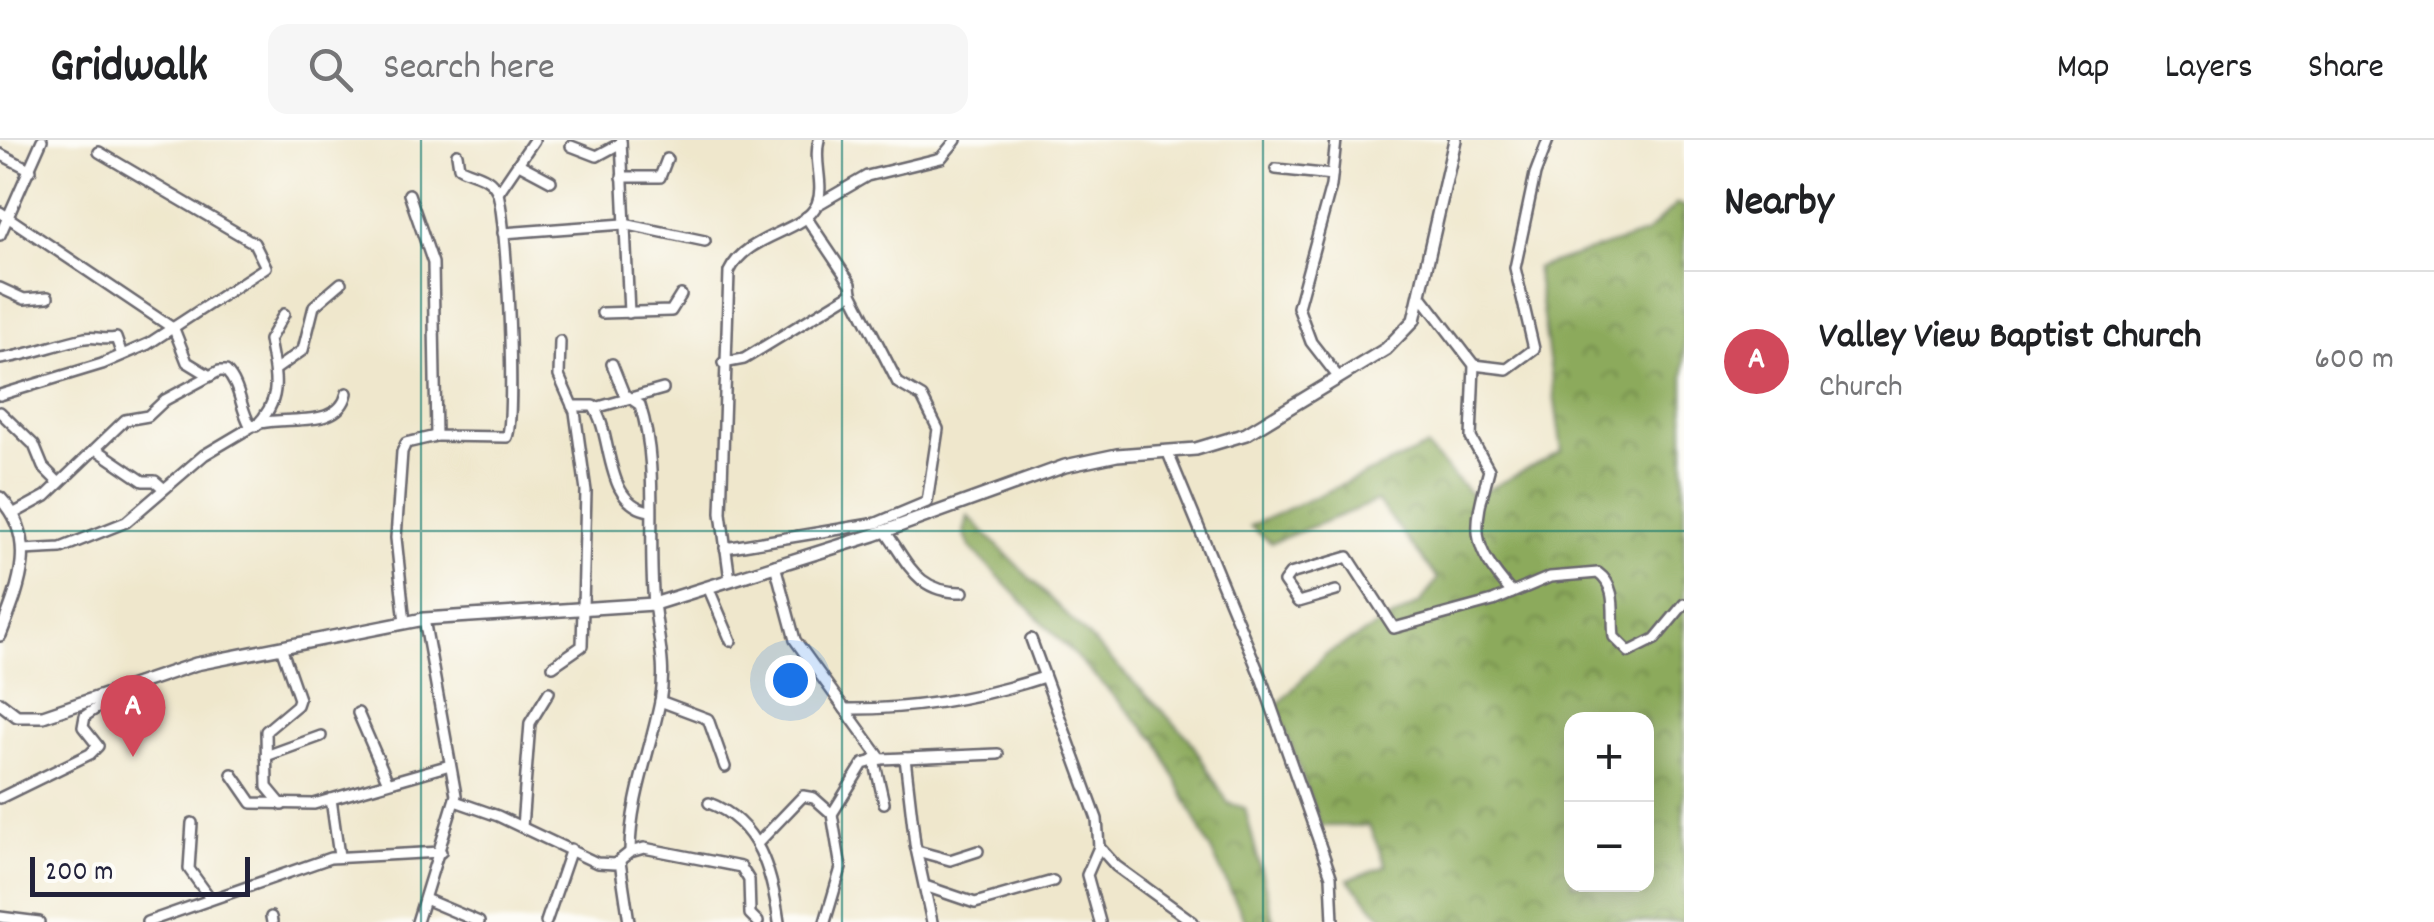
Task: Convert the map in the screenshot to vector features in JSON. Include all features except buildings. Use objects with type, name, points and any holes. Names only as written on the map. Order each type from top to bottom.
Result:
[{"type":"main road","points":[[0,703],[17,716],[43,716],[196,664],[424,619],[654,604],[885,530],[1065,466],[1118,455],[1206,448],[1246,434],[1339,378],[1409,328],[1421,296],[1455,140]]},
{"type":"main road","points":[[0,498],[12,514],[24,550],[22,572],[0,635]]},
{"type":"street","points":[[0,235],[5,215],[31,170],[42,140]]},
{"type":"street","points":[[498,192],[534,140]]},
{"type":"street","points":[[817,205],[819,140]]},
{"type":"street","points":[[730,580],[720,513],[723,364],[733,265],[755,242],[806,217],[817,205],[867,176],[942,158],[956,140]]},
{"type":"street","points":[[1336,140],[1332,175],[1298,307],[1311,342],[1339,378]]},
{"type":"street","points":[[1474,365],[1506,369],[1534,349],[1515,268],[1535,174],[1548,140]]},
{"type":"street","points":[[570,146],[597,156],[622,142],[629,312]]},
{"type":"street","points":[[0,395],[122,355],[174,329],[262,272],[263,254],[254,243],[99,152]]},
{"type":"street","points":[[0,154],[31,170]]},
{"type":"street","points":[[405,623],[396,538],[402,452],[406,443],[436,436],[502,438],[510,434],[498,192],[484,176],[459,167],[457,154]]},
{"type":"street","points":[[622,177],[660,177],[666,159]]},
{"type":"street","points":[[519,164],[551,180]]},
{"type":"street","points":[[1276,168],[1332,175]]},
{"type":"street","points":[[409,194],[433,263],[436,436]]},
{"type":"street","points":[[5,215],[174,329],[187,362],[210,376]]},
{"type":"street","points":[[725,548],[877,523],[927,502],[938,429],[922,397],[898,383],[851,284],[806,217]]},
{"type":"street","points":[[503,233],[624,224],[705,241]]},
{"type":"street","points":[[276,369],[303,350],[314,306],[340,283]]},
{"type":"street","points":[[0,288],[24,299],[48,296]]},
{"type":"street","points":[[723,364],[744,359],[852,292]]},
{"type":"street","points":[[602,312],[671,311],[681,295]]},
{"type":"street","points":[[1421,296],[1474,365],[1471,438],[1489,470],[1474,527],[1483,561],[1512,592]]},
{"type":"street","points":[[24,550],[61,548],[119,525],[208,452],[256,425],[273,406],[276,369],[268,340],[284,314]]},
{"type":"street","points":[[0,359],[35,354],[88,337],[103,341],[116,338],[122,355]]},
{"type":"street","points":[[553,666],[580,650],[586,491],[572,406],[560,376],[560,341]]},
{"type":"street","points":[[612,364],[630,399],[640,405],[648,437],[654,604],[664,653],[660,701],[641,770],[630,852]]},
{"type":"street","points":[[12,514],[59,483],[125,420],[148,416],[166,400],[223,370],[237,384],[240,406],[256,425]]},
{"type":"street","points":[[595,408],[663,389]]},
{"type":"street","points":[[256,425],[332,415],[343,408],[347,393]]},
{"type":"street","points":[[572,406],[589,404],[595,408],[624,494],[634,506],[650,510]]},
{"type":"street","points":[[0,412],[34,445],[43,467],[59,483]]},
{"type":"street","points":[[96,448],[143,481],[155,481],[163,488]]},
{"type":"street","points":[[1168,453],[1262,680],[1331,876],[1332,922]]},
{"type":"street","points":[[885,530],[924,584],[941,593],[963,592]]},
{"type":"street","points":[[1336,591],[1298,602],[1289,595],[1285,576],[1348,557],[1394,628],[1550,577],[1603,576],[1614,600],[1614,637],[1629,652],[1655,639],[1684,604]]},
{"type":"street","points":[[775,565],[794,640],[877,759],[884,803]]},
{"type":"street","points":[[708,587],[731,642]]},
{"type":"street","points":[[418,922],[455,801],[424,619]]},
{"type":"street","points":[[1030,640],[1096,818],[1099,847],[1087,875],[1100,922]]},
{"type":"street","points":[[281,647],[299,702],[268,726],[267,787],[282,805]]},
{"type":"street","points":[[845,710],[886,710],[992,694],[1044,677]]},
{"type":"street","points":[[0,798],[60,772],[98,746],[83,727],[84,716],[125,688]]},
{"type":"street","points":[[522,827],[530,723],[549,692]]},
{"type":"street","points":[[660,701],[708,719],[725,767]]},
{"type":"street","points":[[358,713],[387,780]]},
{"type":"street","points":[[266,756],[320,736]]},
{"type":"street","points":[[825,922],[841,868],[832,814],[851,777],[877,759],[998,754]]},
{"type":"street","points":[[905,758],[917,851],[932,922]]},
{"type":"street","points":[[232,774],[248,801],[282,805],[331,799],[450,764]]},
{"type":"street","points":[[758,843],[804,796],[814,798],[832,814]]},
{"type":"street","points":[[331,799],[339,856]]},
{"type":"street","points":[[455,801],[597,862],[620,862],[630,852],[644,848],[746,869],[750,914],[758,922]]},
{"type":"street","points":[[709,804],[734,814],[752,830],[779,922]]},
{"type":"street","points":[[192,823],[189,868],[210,898]]},
{"type":"street","points":[[1099,847],[1116,866],[1193,922]]},
{"type":"street","points":[[546,922],[570,849]]},
{"type":"street","points":[[917,851],[950,860],[978,851]]},
{"type":"street","points":[[147,922],[339,856],[441,852]]},
{"type":"street","points":[[620,862],[629,922]]},
{"type":"street","points":[[925,886],[975,903],[1053,881]]},
{"type":"street","points":[[427,900],[478,922]]},
{"type":"street","points":[[0,917],[39,922]]},
{"type":"green space","points":[[1677,204],[1684,206],[1684,922],[1387,922],[1348,879],[1386,866],[1369,826],[1320,826],[1277,706],[1326,654],[1420,603],[1438,579],[1377,501],[1271,543],[1250,526],[1426,447],[1473,497],[1562,451],[1536,268],[1645,234]]},
{"type":"green space","points":[[968,516],[1189,738],[1228,803],[1245,808],[1274,922],[1246,922],[1157,741],[970,547],[964,533]]},
{"type":"place","name":"Valley View Baptist Church","points":[[133,757]]}]
